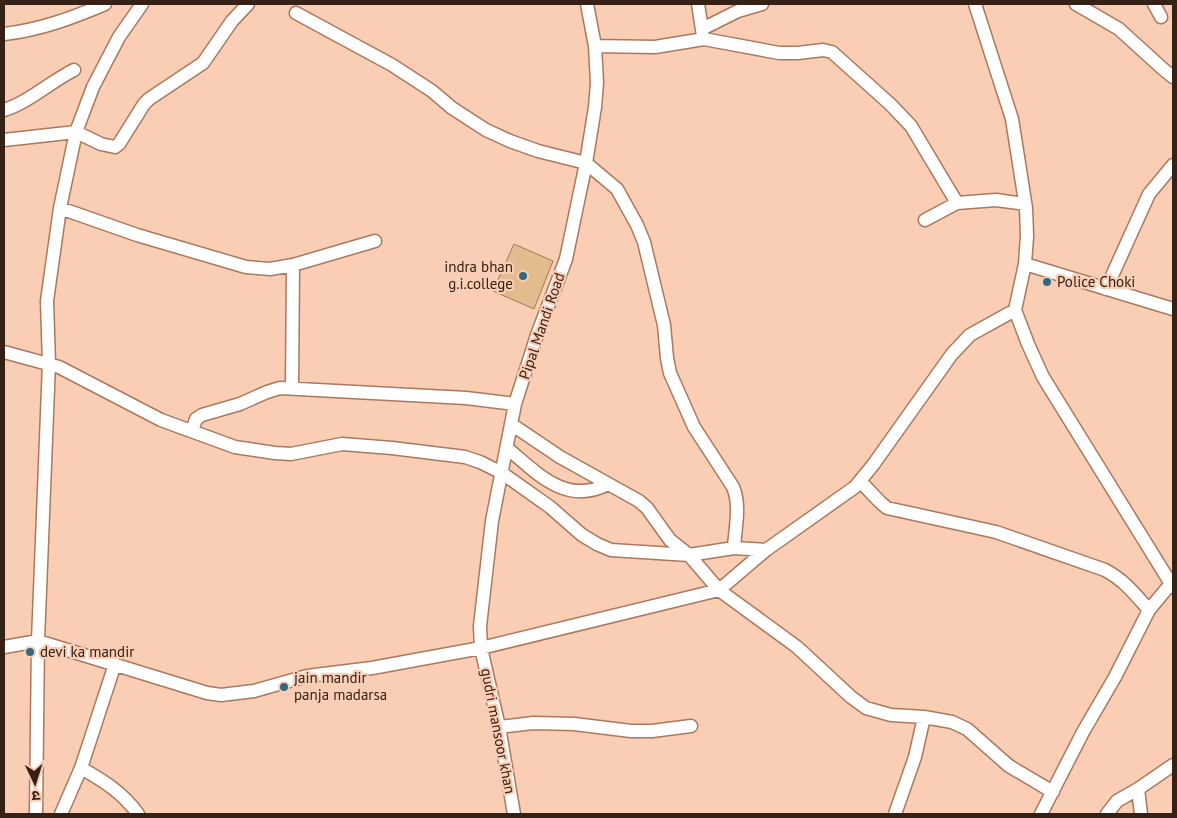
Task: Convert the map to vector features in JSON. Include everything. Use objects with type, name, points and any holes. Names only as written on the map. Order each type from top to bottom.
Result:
[{"type":"street","points":[[4,34],[22,32],[64,21],[105,4]]},
{"type":"street","points":[[36,814],[38,641],[49,363],[47,301],[60,208],[76,132],[93,87],[119,37],[142,4]]},
{"type":"street","points":[[4,140],[76,132],[110,147],[115,147],[119,144],[149,99],[203,63],[232,22],[248,4]]},
{"type":"street","name":"Pipal Mandi Road","points":[[481,648],[480,626],[492,521],[515,404],[537,335],[566,259],[586,163],[597,83],[595,46],[587,4]]},
{"type":"street","points":[[698,4],[703,34]]},
{"type":"street","points":[[595,46],[655,47],[703,34],[738,8],[762,4]]},
{"type":"street","points":[[975,4],[1012,119],[1025,204],[1027,236],[1025,264],[1015,310],[1043,377],[1172,584],[1149,610],[1041,814]]},
{"type":"street","points":[[1076,4],[1119,28],[1173,77]]},
{"type":"street","points":[[1154,4],[1161,17]]},
{"type":"street","points":[[296,13],[392,65],[432,90],[452,108],[486,130],[510,142],[586,163],[617,189],[644,242],[664,325],[666,358],[670,373],[694,427],[737,496],[738,505],[734,548]]},
{"type":"street","points":[[703,34],[779,53],[798,54],[823,50],[832,52],[890,104],[910,126],[957,202]]},
{"type":"street","points":[[4,110],[74,70]]},
{"type":"street","points":[[1106,289],[1149,194],[1173,165]]},
{"type":"street","points":[[925,220],[957,202],[996,200],[1025,204]]},
{"type":"street","points":[[60,208],[136,235],[246,267],[270,269],[293,265],[375,241]]},
{"type":"street","points":[[1025,264],[1173,309]]},
{"type":"street","points":[[292,389],[293,265]]},
{"type":"street","points":[[4,647],[38,641],[207,693],[220,695],[254,691],[314,675],[372,668],[481,648],[719,590],[766,550],[855,488],[952,354],[970,335],[1015,310]]},
{"type":"street","points":[[4,352],[59,367],[162,420],[235,447],[275,453],[303,452],[334,445],[392,448],[465,457],[502,472],[550,507],[582,534],[597,544],[611,550],[689,555],[734,548],[766,550]]},
{"type":"street","points":[[192,430],[196,419],[202,415],[240,404],[274,390],[292,389],[466,398],[515,404]]},
{"type":"street","points":[[511,424],[560,457],[639,501],[670,540],[689,555],[719,590],[797,648],[851,697],[866,708],[891,715],[924,717],[952,722],[967,729],[1008,766],[1053,792]]},
{"type":"street","points":[[507,448],[542,479],[556,486],[586,492],[608,484]]},
{"type":"street","points":[[860,481],[887,508],[996,532],[1105,570],[1128,586],[1149,610]]},
{"type":"street","name":"gudri mansoor khan","points":[[481,648],[499,727],[514,814]]},
{"type":"street","points":[[61,814],[81,768],[115,664]]},
{"type":"street","points":[[895,814],[915,757],[924,717]]},
{"type":"street","points":[[499,727],[533,723],[567,724],[630,732],[652,732],[692,726]]},
{"type":"street","points":[[1107,814],[1117,801],[1173,765]]},
{"type":"street","points":[[81,768],[110,784],[128,800],[138,814]]},
{"type":"street","points":[[1138,789],[1141,814]]},
{"type":"building","name":"indra bhan g.i.college","points":[[514,244],[553,261],[534,309],[493,291]]},
{"type":"place","name":"indra bhan g.i.college","points":[[523,276]]},
{"type":"place","name":"Police Choki","points":[[1047,282]]},
{"type":"place","name":"devi ka mandir","points":[[30,652]]},
{"type":"place","name":"jain mandir panja madarsa","points":[[284,687]]}]
